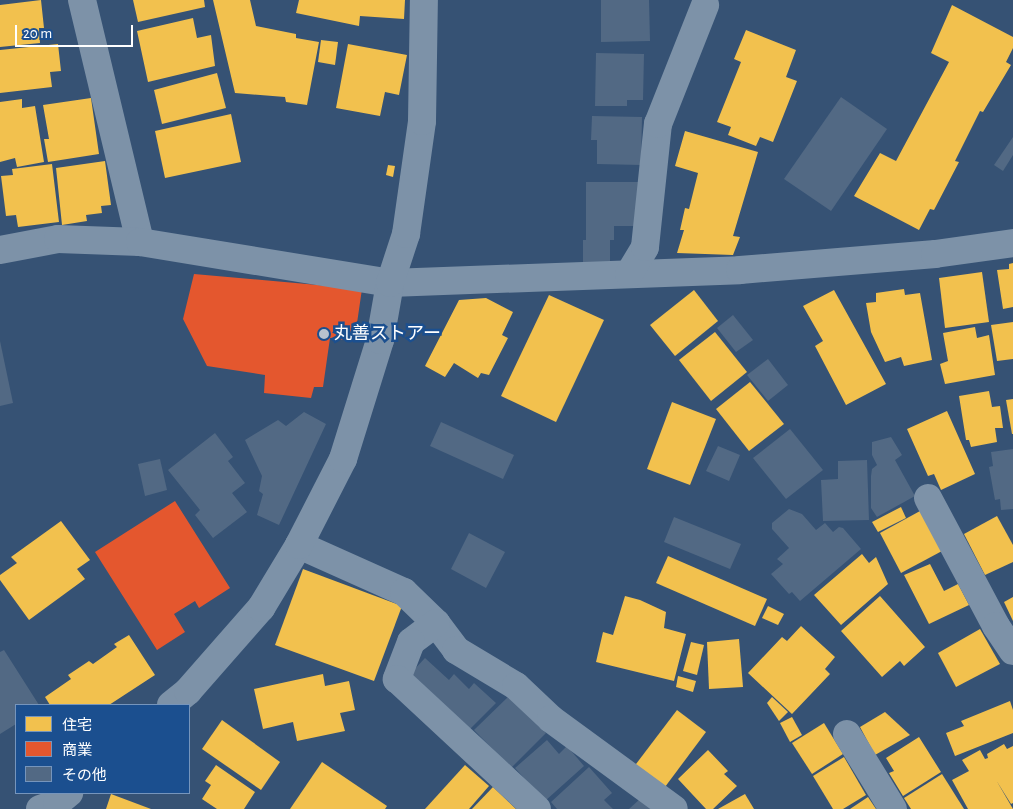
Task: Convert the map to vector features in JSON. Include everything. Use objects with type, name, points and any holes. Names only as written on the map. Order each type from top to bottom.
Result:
[{"type":"street","points":[[82,0],[140,242]]},
{"type":"street","points":[[172,704],[188,690],[261,608],[299,546],[343,459],[380,340],[390,283],[406,234],[422,121],[424,0]]},
{"type":"street","points":[[629,274],[645,248],[658,124],[705,5]]},
{"type":"street","points":[[0,250],[58,239],[140,242],[390,283],[759,269],[935,254],[1013,243]]},
{"type":"street","points":[[928,498],[996,626],[1013,651]]},
{"type":"street","points":[[299,546],[404,592],[436,622],[456,650],[516,686],[551,719],[674,809]]},
{"type":"street","points":[[436,622],[411,642],[397,679],[537,809]]},
{"type":"street","points":[[847,734],[893,809]]},
{"type":"street","points":[[40,809],[57,803],[68,794]]},
{"type":"building: 住宅","points":[[41,0],[44,28],[39,28],[40,43],[0,47],[0,5]]},
{"type":"building: 住宅","points":[[133,0],[204,0],[205,7],[138,22]]},
{"type":"building: 住宅","points":[[213,0],[250,0],[256,26],[296,34],[296,38],[319,42],[307,105],[286,102],[285,97],[235,93]]},
{"type":"building: 住宅","points":[[299,0],[405,0],[404,19],[360,16],[359,26],[296,13]]},
{"type":"building: 住宅","points":[[952,5],[1013,37],[1013,48],[1006,62],[1011,65],[983,112],[980,111],[955,161],[959,162],[934,210],[930,209],[919,230],[854,196],[880,153],[896,161],[949,62],[931,53]]},
{"type":"building: 住宅","points":[[193,18],[197,38],[211,35],[215,66],[148,82],[137,31]]},
{"type":"building: 住宅","points":[[746,30],[796,50],[786,77],[797,81],[773,142],[760,137],[756,146],[728,135],[731,127],[717,122],[741,62],[734,59]]},
{"type":"building: 住宅","points":[[321,40],[338,42],[335,65],[318,62]]},
{"type":"building: 住宅","points":[[58,44],[61,71],[50,72],[52,87],[0,93],[0,50]]},
{"type":"building: 住宅","points":[[348,44],[407,55],[399,95],[385,92],[380,116],[336,108]]},
{"type":"building: 住宅","points":[[217,73],[226,108],[162,124],[154,90]]},
{"type":"building: 住宅","points":[[91,98],[99,154],[48,162],[44,139],[49,139],[43,105]]},
{"type":"building: 住宅","points":[[22,99],[22,108],[35,106],[44,162],[17,167],[15,158],[0,162],[0,102]]},
{"type":"building: 住宅","points":[[231,114],[241,162],[165,178],[155,131]]},
{"type":"building: 住宅","points":[[685,131],[758,152],[733,236],[740,237],[733,255],[677,253],[684,230],[680,230],[685,208],[689,209],[698,173],[675,166]]},
{"type":"building: 住宅","points":[[105,161],[111,205],[101,206],[102,213],[86,215],[87,221],[62,225],[56,168]]},
{"type":"building: 住宅","points":[[52,164],[59,222],[18,227],[16,215],[6,216],[1,176],[13,175],[12,169]]},
{"type":"building: 住宅","points":[[388,165],[395,166],[393,177],[386,175]]},
{"type":"building: 住宅","points":[[1013,263],[1013,307],[1003,309],[997,270],[1009,269],[1009,264]]},
{"type":"building: 住宅","points":[[982,272],[989,322],[945,328],[939,278]]},
{"type":"building: 住宅","points":[[904,289],[905,295],[920,293],[932,360],[904,366],[901,357],[885,362],[871,332],[866,303],[876,302],[876,293]]},
{"type":"building: 住宅","points":[[694,290],[718,321],[675,356],[650,325]]},
{"type":"building: 住宅","points":[[834,290],[886,384],[846,405],[815,346],[823,341],[803,306]]},
{"type":"building: 住宅","points":[[549,295],[604,320],[556,422],[501,396]]},
{"type":"building: 住宅","points":[[486,298],[513,312],[502,335],[508,338],[489,375],[481,373],[478,378],[454,363],[445,377],[425,366],[459,300]]},
{"type":"building: 住宅","points":[[1013,322],[1013,359],[997,361],[991,325]]},
{"type":"building: 住宅","points":[[975,327],[977,338],[989,335],[995,375],[945,384],[940,364],[948,361],[943,333]]},
{"type":"building: 住宅","points":[[715,332],[747,372],[711,401],[679,360]]},
{"type":"building: 住宅","points":[[750,382],[784,424],[749,451],[716,409]]},
{"type":"building: 住宅","points":[[989,391],[992,407],[1000,406],[1003,428],[995,428],[997,442],[971,447],[969,440],[966,440],[959,396]]},
{"type":"building: 住宅","points":[[1013,399],[1013,434],[1012,434],[1006,400]]},
{"type":"building: 住宅","points":[[672,402],[716,419],[690,485],[647,469]]},
{"type":"building: 住宅","points":[[947,411],[975,474],[941,490],[934,474],[928,476],[907,429]]},
{"type":"building: 住宅","points":[[901,507],[906,518],[878,532],[872,522]]},
{"type":"building: 住宅","points":[[920,511],[942,551],[901,573],[880,533]]},
{"type":"building: 住宅","points":[[997,516],[1013,545],[1013,562],[985,575],[964,534]]},
{"type":"building: 住宅","points":[[61,521],[90,560],[77,569],[85,579],[29,620],[0,580],[0,575],[17,563],[11,557]]},
{"type":"building: 住宅","points":[[862,554],[869,563],[876,557],[888,584],[841,625],[814,595]]},
{"type":"building: 住宅","points":[[668,556],[767,599],[755,626],[656,583]]},
{"type":"building: 住宅","points":[[930,564],[944,591],[958,584],[969,605],[929,624],[904,575]]},
{"type":"building: 住宅","points":[[303,569],[402,606],[374,681],[275,645]]},
{"type":"building: 住宅","points":[[625,596],[640,600],[666,612],[664,628],[686,634],[674,681],[596,662],[603,632],[613,635]]},
{"type":"building: 住宅","points":[[880,596],[925,647],[904,666],[900,661],[882,677],[841,631]]},
{"type":"building: 住宅","points":[[1013,597],[1013,621],[1004,602]]},
{"type":"building: 住宅","points":[[768,606],[784,614],[778,625],[762,618]]},
{"type":"building: 住宅","points":[[801,626],[835,657],[825,669],[830,674],[792,714],[748,673],[782,637],[787,641]]},
{"type":"building: 住宅","points":[[980,629],[1000,664],[956,687],[938,653]]},
{"type":"building: 住宅","points":[[129,635],[155,675],[111,704],[49,704],[45,697],[71,679],[68,675],[89,661],[93,664],[117,647],[114,644]]},
{"type":"building: 住宅","points":[[739,639],[743,687],[709,689],[707,642]]},
{"type":"building: 住宅","points":[[691,642],[704,645],[697,675],[683,671]]},
{"type":"building: 住宅","points":[[323,674],[325,686],[349,681],[355,710],[340,713],[345,731],[297,741],[293,722],[263,729],[254,689]]},
{"type":"building: 住宅","points":[[678,676],[696,681],[693,692],[676,687]]},
{"type":"building: 住宅","points":[[772,697],[788,712],[779,721],[767,703]]},
{"type":"building: 住宅","points":[[1010,701],[1013,710],[1013,733],[955,756],[946,733],[964,726],[961,721]]},
{"type":"building: 住宅","points":[[677,710],[706,732],[662,791],[633,768]]},
{"type":"building: 住宅","points":[[885,712],[910,735],[875,755],[860,727]]},
{"type":"building: 住宅","points":[[792,717],[802,735],[790,742],[780,723]]},
{"type":"building: 住宅","points":[[222,720],[280,762],[261,790],[202,749]]},
{"type":"building: 住宅","points":[[824,723],[843,754],[812,774],[792,743]]},
{"type":"building: 住宅","points":[[919,737],[941,772],[903,796],[889,773],[894,771],[886,758]]},
{"type":"building: 住宅","points":[[1004,744],[1007,749],[1013,746],[1013,803],[1011,804],[996,780],[1013,809],[968,809],[952,780],[969,771],[962,760],[980,750],[985,759],[988,758],[987,754]]},
{"type":"building: 住宅","points":[[708,750],[728,771],[724,774],[737,786],[713,809],[706,809],[678,779]]},
{"type":"building: 住宅","points":[[844,757],[866,795],[843,809],[833,809],[813,776]]},
{"type":"building: 住宅","points":[[322,762],[387,806],[385,809],[290,809]]},
{"type":"building: 住宅","points":[[216,765],[255,792],[244,809],[217,809],[202,799],[211,785],[205,781]]},
{"type":"building: 住宅","points":[[465,765],[489,786],[469,809],[425,809]]},
{"type":"building: 住宅","points":[[942,774],[964,809],[911,809],[904,798]]},
{"type":"building: 住宅","points":[[493,787],[516,809],[472,809]]},
{"type":"building: 住宅","points":[[111,794],[151,809],[106,809]]},
{"type":"building: 住宅","points":[[745,794],[754,809],[718,809]]},
{"type":"building: 住宅","points":[[868,797],[876,809],[850,809]]},
{"type":"building: 商業","points":[[194,274],[362,289],[356,330],[351,341],[330,338],[323,387],[314,387],[311,398],[264,393],[265,375],[207,366],[183,319]]},
{"type":"building: 商業","points":[[175,501],[230,588],[199,608],[195,601],[174,614],[185,632],[157,650],[95,552]]},
{"type":"building: その他","points":[[601,0],[649,0],[650,41],[601,42]]},
{"type":"building: その他","points":[[596,53],[644,54],[643,100],[627,100],[627,106],[595,106]]},
{"type":"building: その他","points":[[841,97],[887,129],[831,211],[784,179]]},
{"type":"building: その他","points":[[592,116],[642,117],[641,165],[597,164],[597,140],[591,140]]},
{"type":"building: その他","points":[[1013,137],[1013,155],[1003,171],[994,165]]},
{"type":"building: その他","points":[[586,182],[638,182],[637,226],[614,226],[614,240],[610,240],[610,263],[583,264],[583,240],[586,240]]},
{"type":"building: その他","points":[[733,315],[753,340],[736,352],[717,328]]},
{"type":"building: その他","points":[[0,341],[13,403],[0,406]]},
{"type":"building: その他","points":[[768,359],[788,385],[768,401],[747,375]]},
{"type":"building: その他","points":[[304,412],[326,424],[279,525],[257,515],[263,494],[259,491],[262,476],[245,440],[278,420],[286,426]]},
{"type":"building: その他","points":[[441,422],[514,455],[503,479],[430,446]]},
{"type":"building: その他","points":[[790,429],[823,470],[786,499],[753,458]]},
{"type":"building: その他","points":[[215,433],[233,457],[228,461],[245,483],[232,493],[247,512],[213,538],[195,515],[200,510],[168,470]]},
{"type":"building: その他","points":[[891,437],[902,455],[895,460],[915,496],[877,517],[871,508],[871,476],[872,469],[877,465],[872,455],[872,442]]},
{"type":"building: その他","points":[[718,446],[740,455],[729,481],[706,471]]},
{"type":"building: その他","points":[[1013,449],[1013,509],[1001,510],[1000,499],[995,500],[989,467],[993,466],[991,452]]},
{"type":"building: その他","points":[[160,459],[167,490],[145,496],[138,464]]},
{"type":"building: その他","points":[[867,460],[869,520],[823,521],[821,480],[838,479],[838,461]]},
{"type":"building: その他","points":[[789,509],[802,514],[816,530],[825,523],[833,532],[839,527],[843,528],[861,549],[800,601],[792,592],[789,594],[771,574],[783,564],[777,559],[789,548],[772,529],[772,523]]},
{"type":"building: その他","points":[[674,517],[741,544],[730,569],[664,542]]},
{"type":"building: その他","points":[[469,533],[505,552],[486,588],[451,569]]},
{"type":"building: その他","points":[[4,650],[38,704],[15,704],[15,725],[0,734],[0,652]]},
{"type":"building: その他","points":[[425,658],[449,680],[454,674],[469,689],[474,683],[496,703],[470,729],[411,673]]},
{"type":"building: その他","points":[[510,695],[546,733],[511,768],[474,730]]},
{"type":"building: その他","points":[[547,740],[559,754],[567,746],[584,766],[545,801],[515,768]]},
{"type":"building: その他","points":[[589,767],[612,793],[604,800],[613,809],[557,809],[551,802]]},
{"type":"building: その他","points":[[641,798],[651,809],[629,809]]},
{"type":"place","name":"丸善ストアー","points":[[324,334]]}]
